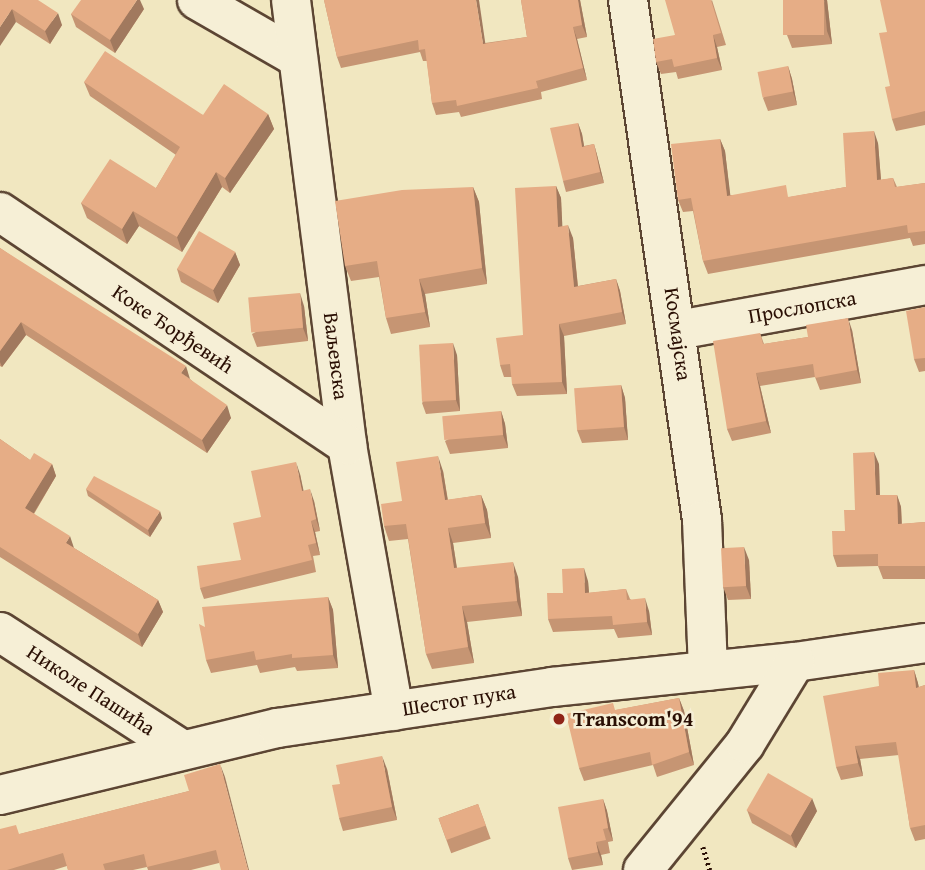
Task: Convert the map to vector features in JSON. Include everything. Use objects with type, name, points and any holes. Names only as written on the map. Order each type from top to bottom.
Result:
[{"type":"street","points":[[197,0],[298,58]]},
{"type":"street","name":"Ваљевска","points":[[291,0],[347,445],[394,710]]},
{"type":"street","name":"Космајска","points":[[628,0],[678,330],[702,520],[708,671]]},
{"type":"street","name":"Коке Ђорђевић","points":[[0,212],[347,445]]},
{"type":"street","name":"Прослопска","points":[[678,330],[925,285]]},
{"type":"street","name":"Николе Пашића","points":[[0,632],[181,749]]},
{"type":"street","name":"Шестог пука","points":[[0,795],[181,749],[394,710],[552,687],[795,662],[925,643]]},
{"type":"street","points":[[643,870],[745,744],[795,662]]},
{"type":"building","points":[[0,0],[38,0],[58,13],[45,31],[12,9],[0,27]]},
{"type":"building","points":[[81,0],[137,0],[110,40],[71,14]]},
{"type":"building","points":[[324,0],[476,0],[483,44],[527,37],[521,0],[578,0],[582,25],[573,27],[583,68],[536,81],[538,88],[457,106],[456,100],[432,103],[425,49],[419,50],[418,40],[337,57]]},
{"type":"building","points":[[665,0],[711,0],[721,33],[713,35],[717,58],[674,67],[672,59],[656,62],[653,39],[675,35]]},
{"type":"building","points":[[783,0],[824,0],[824,35],[783,35]]},
{"type":"building","points":[[880,0],[925,0],[925,111],[892,119],[885,87],[890,86],[879,33],[887,32]]},
{"type":"building","points":[[105,51],[203,115],[224,84],[268,114],[225,178],[216,172],[177,237],[133,211],[122,229],[81,203],[110,159],[156,188],[180,147],[84,82]]},
{"type":"building","points":[[788,66],[793,92],[763,97],[758,72]]},
{"type":"building","points":[[578,123],[582,147],[594,144],[600,172],[563,181],[550,128]]},
{"type":"building","points":[[874,131],[877,180],[893,178],[895,187],[925,183],[925,231],[908,233],[907,225],[703,261],[691,198],[678,200],[671,144],[720,139],[727,196],[786,185],[788,197],[846,187],[843,133]]},
{"type":"building","points":[[556,186],[558,227],[568,225],[574,287],[616,279],[622,312],[559,324],[562,382],[512,384],[510,364],[500,365],[496,338],[523,335],[515,188]]},
{"type":"building","points":[[473,187],[482,268],[419,279],[425,312],[386,318],[377,261],[345,266],[335,201],[402,190]]},
{"type":"building","points":[[199,231],[235,252],[213,290],[177,269]]},
{"type":"building","points":[[0,248],[186,366],[181,373],[227,405],[202,440],[21,322],[0,351]]},
{"type":"building","points":[[300,293],[303,328],[251,332],[248,298]]},
{"type":"building","points":[[925,307],[925,358],[914,359],[906,311]]},
{"type":"building","points":[[848,318],[857,370],[815,378],[813,364],[756,373],[766,421],[727,429],[713,341],[760,333],[763,344],[808,337],[806,325]]},
{"type":"building","points":[[453,343],[456,400],[422,402],[419,345]]},
{"type":"building","points":[[621,385],[624,427],[577,430],[574,388]]},
{"type":"building","points":[[501,411],[503,435],[444,440],[442,416]]},
{"type":"building","points":[[0,439],[30,460],[34,453],[52,464],[25,508],[70,536],[66,543],[158,600],[138,634],[0,547]]},
{"type":"building","points":[[874,452],[876,495],[897,495],[898,524],[925,522],[925,566],[878,566],[878,554],[833,555],[832,531],[845,531],[844,510],[855,510],[853,453]]},
{"type":"building","points":[[438,456],[445,500],[481,495],[485,523],[448,528],[454,568],[513,562],[517,601],[462,606],[468,647],[426,654],[406,524],[384,526],[381,504],[402,501],[396,462]]},
{"type":"building","points":[[296,462],[302,491],[310,489],[316,519],[311,521],[316,543],[308,545],[312,560],[200,588],[197,566],[241,560],[233,523],[261,517],[251,471]]},
{"type":"building","points":[[94,476],[160,511],[148,530],[86,489]]},
{"type":"building","points":[[744,547],[746,586],[723,587],[721,548]]},
{"type":"building","points":[[584,568],[585,593],[626,589],[627,600],[645,598],[647,622],[613,625],[612,616],[548,619],[547,593],[563,593],[562,569]]},
{"type":"building","points":[[328,597],[333,655],[292,658],[292,654],[256,660],[254,651],[206,660],[199,624],[205,627],[202,607]]},
{"type":"building","points":[[914,670],[916,688],[925,685],[925,825],[910,828],[896,742],[855,746],[858,763],[836,767],[823,696],[879,686],[878,673]]},
{"type":"building","points":[[679,698],[689,752],[652,765],[650,752],[579,768],[566,714],[613,703],[615,710]]},
{"type":"building","points":[[382,756],[392,807],[339,818],[332,785],[340,784],[336,765]]},
{"type":"building","points":[[220,764],[248,870],[221,870],[216,850],[147,867],[144,854],[103,864],[105,870],[68,870],[63,853],[0,870],[0,829],[16,825],[19,834],[189,791],[184,775]]},
{"type":"building","points":[[768,773],[812,798],[791,836],[746,810]]},
{"type":"building","points":[[603,799],[608,828],[603,829],[606,840],[596,842],[598,852],[568,858],[558,807]]},
{"type":"building","points":[[478,804],[486,826],[446,840],[439,818]]},
{"type":"place","name":"Transcom'94","points":[[559,719]]}]
